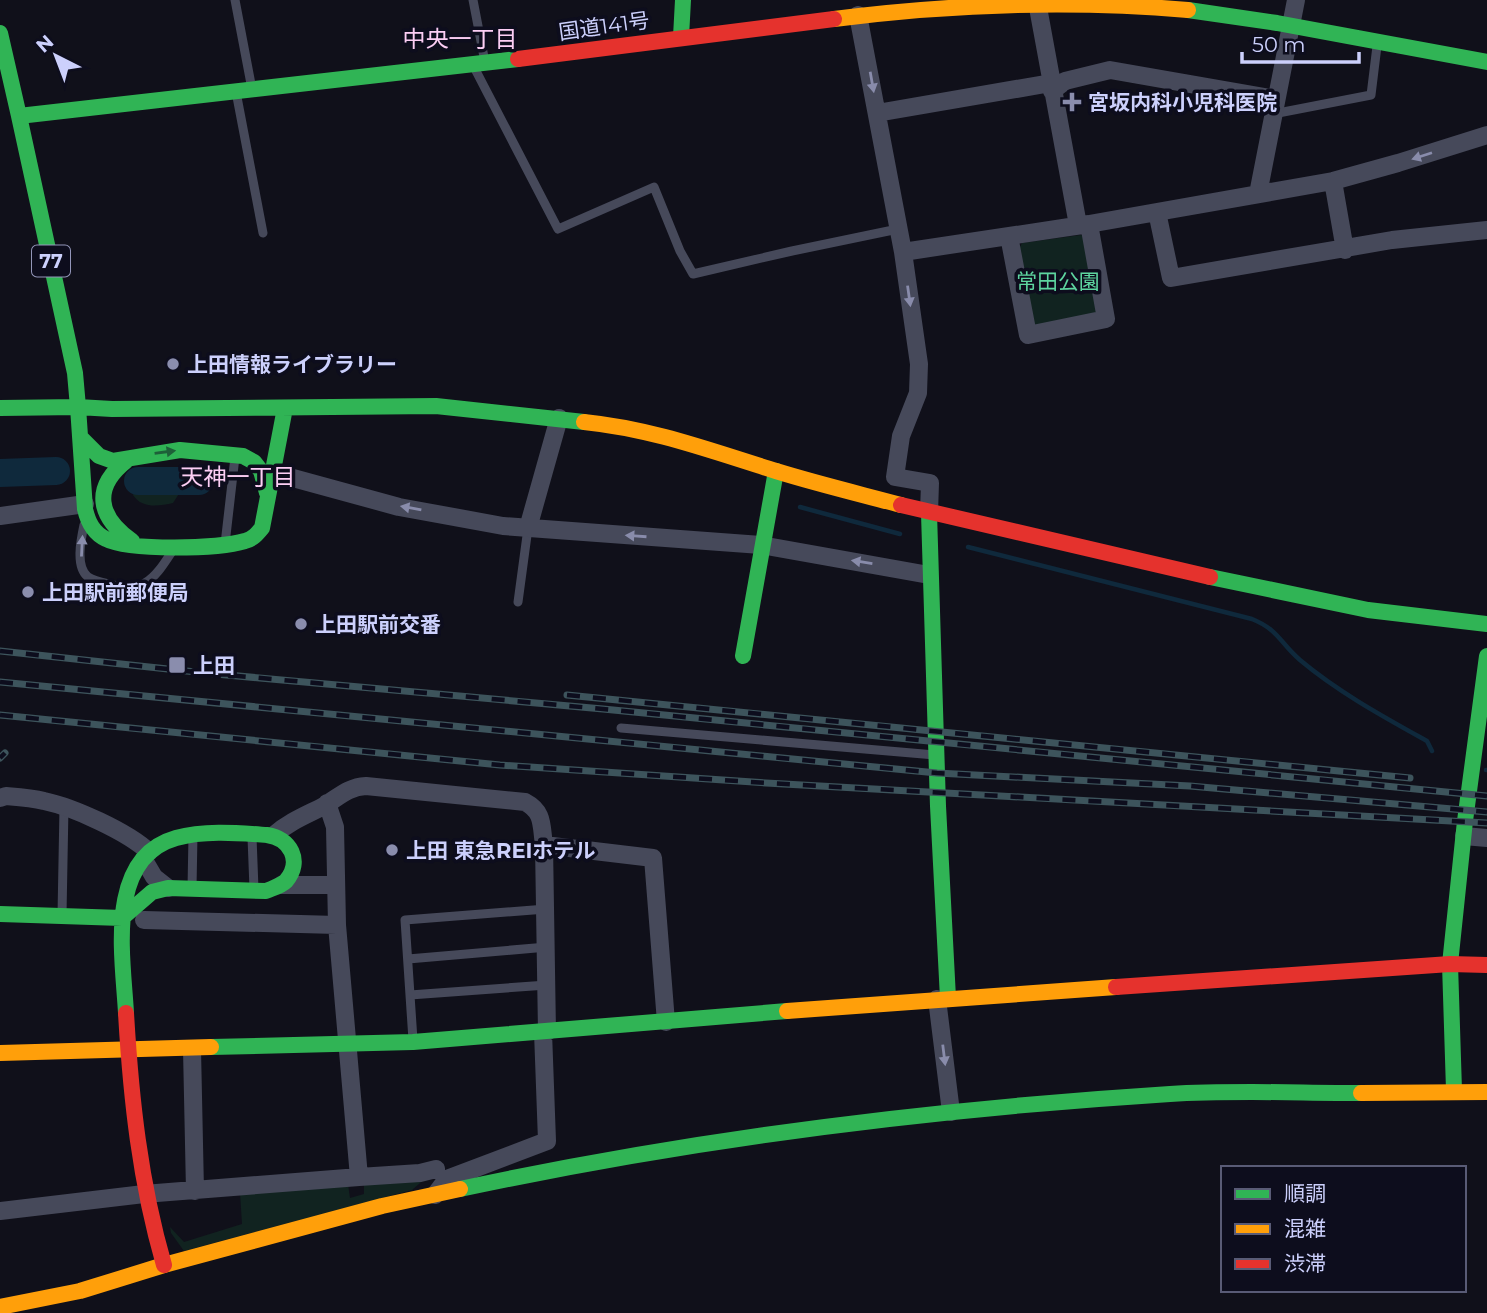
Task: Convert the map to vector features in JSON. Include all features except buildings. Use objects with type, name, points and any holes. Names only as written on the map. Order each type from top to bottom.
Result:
[{"type":"main road","points":[[681,37],[683,0]]},
{"type":"main road","name":"国道141号","points":[[11,117],[479,64],[837,14],[858,15],[940,6],[1037,2],[1149,3],[1487,62]]},
{"type":"main road","points":[[0,33],[11,117]]},
{"type":"main road","name":"77","points":[[11,117],[75,373],[78,407]]},
{"type":"main road","points":[[0,408],[436,406],[625,426],[929,513],[1256,588],[1368,610],[1487,624]]},
{"type":"main road","points":[[78,407],[85,510],[91,527],[103,538],[115,543],[142,546],[225,544],[244,541],[259,533],[264,520],[285,408]]},
{"type":"main road","points":[[82,439],[104,458],[125,461],[170,450],[251,457],[265,452],[281,433]]},
{"type":"main road","points":[[239,456],[253,461],[258,467],[265,480],[267,494]]},
{"type":"main road","points":[[83,473],[92,461],[104,458]]},
{"type":"main road","points":[[125,461],[114,469],[106,481],[102,495],[103,508],[117,532],[142,546]]},
{"type":"main road","points":[[743,661],[761,545],[776,471]]},
{"type":"main road","points":[[929,513],[943,998]]},
{"type":"main road","points":[[1454,1090],[1450,964],[1487,656]]},
{"type":"main road","points":[[0,914],[122,918],[152,892],[168,888],[266,891],[281,885],[294,869],[293,853],[284,840],[274,835],[176,836],[146,856],[124,900],[122,918],[129,1050],[144,1194],[164,1265]]},
{"type":"main road","points":[[0,1053],[413,1042],[943,998],[1450,964],[1487,965]]},
{"type":"main road","points":[[0,1307],[80,1291],[164,1265],[382,1206],[567,1166],[791,1132],[951,1112],[1172,1094],[1454,1090],[1487,1092]]},
{"type":"street","points":[[1258,194],[1296,0]]},
{"type":"street","points":[[1009,236],[1028,335],[1107,319],[1051,87],[1037,2]]},
{"type":"street","points":[[858,15],[903,253],[919,364],[918,393],[901,436],[895,478],[930,483],[929,513]]},
{"type":"street","points":[[877,113],[1051,87],[1065,81],[1110,71],[1275,106]]},
{"type":"street","points":[[903,253],[1333,181],[1487,135]]},
{"type":"street","points":[[1333,181],[1345,250]]},
{"type":"street","points":[[1157,212],[1171,278],[1392,240],[1487,230]]},
{"type":"street","points":[[528,528],[559,418]]},
{"type":"street","points":[[271,472],[399,507],[503,526],[761,545],[929,575]]},
{"type":"street","points":[[0,516],[85,510]]},
{"type":"street","points":[[274,835],[294,819],[354,787],[366,786],[525,802],[534,806],[540,814],[544,845],[547,947],[547,1141],[447,1179],[435,1195]]},
{"type":"street","points":[[2,795],[64,807],[138,840],[154,877],[168,888]]},
{"type":"street","points":[[327,803],[335,827],[337,925],[359,1177]]},
{"type":"street","points":[[1464,836],[1487,838]]},
{"type":"street","points":[[544,845],[653,858],[666,1022]]},
{"type":"street","points":[[281,885],[336,885]]},
{"type":"street","points":[[219,922],[220,890]]},
{"type":"street","points":[[144,920],[337,925]]},
{"type":"street","points":[[943,998],[951,1112]]},
{"type":"street","points":[[192,1049],[195,1191]]},
{"type":"street","points":[[0,1211],[144,1194],[420,1173],[436,1169]]},
{"type":"lane","points":[[235,0],[263,233]]},
{"type":"lane","points":[[473,0],[479,64],[558,229],[654,187],[680,251],[693,274],[898,229]]},
{"type":"lane","points":[[1275,106],[1371,95],[1377,42]]},
{"type":"lane","points":[[225,544],[239,456]]},
{"type":"lane","points":[[85,510],[81,542],[82,564],[87,576],[100,582],[129,588],[143,585],[156,573],[176,546]]},
{"type":"lane","points":[[518,602],[528,528]]},
{"type":"lane","points":[[621,727],[936,755]]},
{"type":"lane","points":[[62,917],[64,807]]},
{"type":"lane","points":[[192,888],[193,834]]},
{"type":"lane","points":[[252,835],[254,891]]},
{"type":"lane","points":[[413,1042],[405,920],[546,909]]},
{"type":"lane","points":[[408,959],[547,947]]},
{"type":"lane","points":[[410,995],[547,985]]},
{"type":"green space","name":"常田公園","points":[[1081,235],[1086,239],[1099,311],[1095,317],[1037,327],[1031,322],[1018,251],[1022,243]]},
{"type":"green space","points":[[173,468],[185,473],[184,486],[173,503],[141,503],[133,495],[138,480],[146,472]]},
{"type":"green space","points":[[427,1177],[412,1190],[184,1251],[171,1233],[170,1227],[184,1242],[242,1224],[240,1193],[348,1184],[350,1198],[364,1194],[364,1182]]},
{"type":"waterway","points":[[0,473],[56,471]]},
{"type":"waterway","points":[[138,481],[199,481]]},
{"type":"waterway","points":[[800,507],[900,534]]},
{"type":"waterway","points":[[968,547],[1252,619],[1274,632],[1293,654],[1315,672],[1362,704],[1427,741],[1432,751]]},
{"type":"railway","points":[[0,651],[1487,796]]},
{"type":"railway","points":[[0,682],[937,773],[1190,786],[1487,812]]},
{"type":"railway","points":[[567,695],[1410,778]]},
{"type":"railway","points":[[0,715],[500,765],[766,783],[1487,823]]},
{"type":"railway","points":[[0,758],[5,753]]},
{"type":"traffic: fast","points":[[681,37],[683,0]]},
{"type":"traffic: fast","points":[[1188,10],[1277,23],[1487,62]]},
{"type":"traffic: fast","points":[[0,33],[19,116],[518,59]]},
{"type":"traffic: fast","points":[[0,408],[78,407],[75,373],[19,116]]},
{"type":"traffic: fast","points":[[285,408],[262,528],[253,538],[216,546],[134,546],[101,537],[92,527],[85,509],[78,407],[436,406],[584,422]]},
{"type":"traffic: fast","points":[[82,439],[99,456],[113,461],[180,450],[243,456],[254,462],[261,471],[267,493]]},
{"type":"traffic: fast","points":[[126,461],[108,482],[104,502],[112,522],[132,541]]},
{"type":"traffic: fast","points":[[743,656],[776,471]]},
{"type":"traffic: fast","points":[[929,513],[938,806],[948,998]]},
{"type":"traffic: fast","points":[[1210,577],[1368,610],[1487,624]]},
{"type":"traffic: fast","points":[[1454,1090],[1450,964],[1465,821],[1487,656]]},
{"type":"traffic: fast","points":[[0,914],[122,918],[152,892],[168,888],[266,891],[284,883],[291,873],[294,858],[288,846],[267,835],[210,833],[176,838],[153,849],[138,866],[128,887],[123,912],[122,938],[126,1013]]},
{"type":"traffic: fast","points":[[211,1047],[413,1042],[787,1011]]},
{"type":"traffic: fast","points":[[460,1189],[636,1155],[902,1117],[1170,1094],[1361,1093]]},
{"type":"traffic: slow","points":[[834,19],[1011,5],[1100,5],[1188,10]]},
{"type":"traffic: slow","points":[[584,422],[658,435],[792,476],[901,505]]},
{"type":"traffic: slow","points":[[787,1011],[1116,987]]},
{"type":"traffic: slow","points":[[0,1053],[211,1047]]},
{"type":"traffic: slow","points":[[1361,1093],[1487,1092]]},
{"type":"traffic: slow","points":[[0,1307],[80,1291],[164,1265],[382,1206],[460,1189]]},
{"type":"traffic: jam","points":[[518,59],[834,19]]},
{"type":"traffic: jam","points":[[901,505],[1210,577]]},
{"type":"traffic: jam","points":[[1116,987],[1450,964],[1487,965]]},
{"type":"traffic: jam","points":[[126,1013],[138,1140],[164,1265]]},
{"type":"place","name":"宮坂内科小児科医院","points":[[1072,102]]},
{"type":"place","name":"上田情報ライブラリー","points":[[173,364]]},
{"type":"place","name":"上田駅前郵便局","points":[[28,592]]},
{"type":"place","name":"上田駅前交番","points":[[301,624]]},
{"type":"place","name":"上田","points":[[177,665]]},
{"type":"place","name":"上田 東急REIホテル","points":[[392,850]]},
{"type":"district","name":"中央一丁目","points":[[460,39]]},
{"type":"district","name":"天神一丁目","points":[[238,477]]}]
